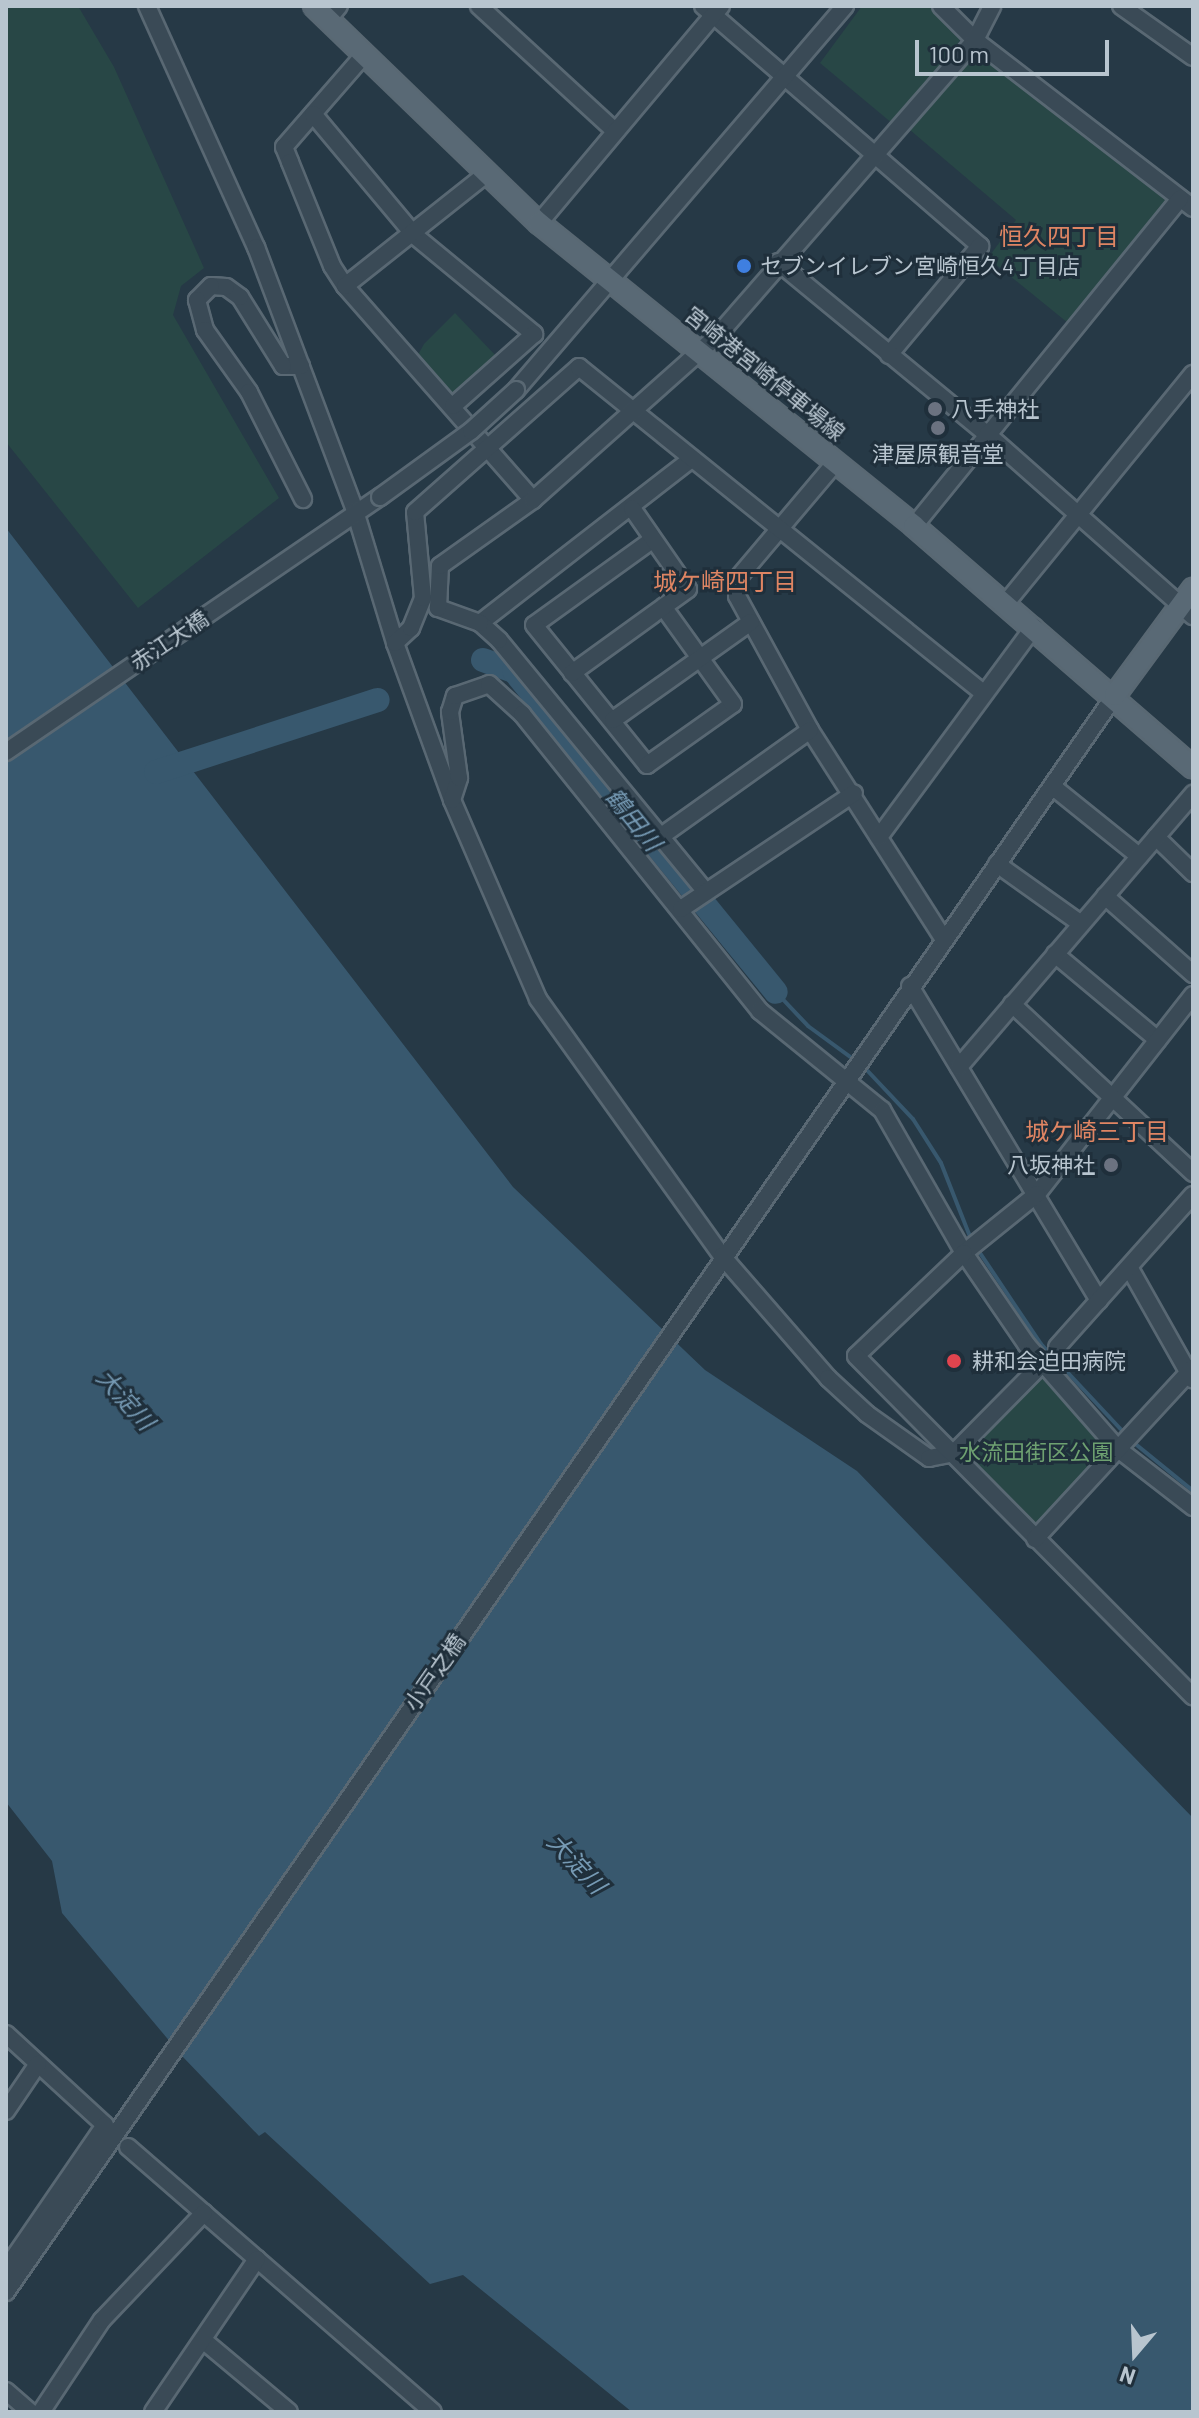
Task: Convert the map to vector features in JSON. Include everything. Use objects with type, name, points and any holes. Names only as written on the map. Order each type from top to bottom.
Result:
[{"type":"main road","name":"宮崎港宮崎停車場線","points":[[327,10],[364,55],[485,175],[539,223],[700,350],[914,526],[1115,695],[1193,768]]},
{"type":"main road","points":[[1115,695],[1189,604]]},
{"type":"street","points":[[147,6],[224,166],[355,511],[395,643],[452,800],[538,999],[719,1261],[855,1405],[929,1458],[954,1453],[1043,1363]]},
{"type":"street","points":[[479,6],[615,131]]},
{"type":"street","name":"赤江大橋","points":[[6,752],[355,511],[380,497],[471,431],[516,390],[613,281],[845,6]]},
{"type":"street","points":[[914,526],[987,434],[1187,203],[975,40],[941,6]]},
{"type":"street","points":[[706,892],[480,623],[438,608],[440,566],[533,500],[634,413],[700,350],[877,156],[975,40],[992,6]]},
{"type":"street","points":[[1121,6],[1193,57]]},
{"type":"street","points":[[539,223],[713,9],[980,246],[889,355]]},
{"type":"street","points":[[364,55],[284,147],[332,266],[345,286],[533,500]]},
{"type":"street","points":[[313,114],[414,235],[534,334],[453,406]]},
{"type":"street","points":[[345,286],[414,235],[485,175]]},
{"type":"street","points":[[778,262],[987,434],[1078,517],[1189,604]]},
{"type":"street","points":[[301,366],[283,366],[240,297],[226,287],[211,286],[197,300],[205,330],[249,392],[303,499]]},
{"type":"street","points":[[395,643],[411,628],[423,598],[415,512],[579,367],[690,460],[982,692]]},
{"type":"street","points":[[1006,603],[1193,374]]},
{"type":"street","points":[[480,623],[690,460]]},
{"type":"street","points":[[836,462],[738,578],[737,596],[810,730],[854,793],[943,938]]},
{"type":"street","points":[[572,673],[688,589],[632,508]]},
{"type":"street","points":[[652,540],[534,625],[647,765],[733,704],[664,608]]},
{"type":"street","points":[[613,720],[751,622]]},
{"type":"street","points":[[879,837],[982,692],[1034,627]]},
{"type":"street","points":[[452,800],[459,778],[450,712],[455,696],[489,684],[522,714],[760,1011],[869,1095],[895,1128],[964,1253],[1043,1363],[1118,1449],[1193,1507]]},
{"type":"street","name":"小戸之橋","points":[[6,2292],[152,2086],[152,2078],[845,1078],[1115,695]]},
{"type":"street","points":[[660,837],[810,730]]},
{"type":"street","points":[[1052,786],[1139,856]]},
{"type":"street","points":[[681,909],[854,793]]},
{"type":"street","points":[[959,1067],[1193,794]]},
{"type":"street","points":[[1156,837],[1193,873]]},
{"type":"street","points":[[997,864],[1081,924]]},
{"type":"street","points":[[1105,896],[1193,974]]},
{"type":"street","points":[[1055,954],[1158,1040]]},
{"type":"street","points":[[910,986],[1099,1301]]},
{"type":"street","points":[[1193,995],[1037,1194],[981,1243],[964,1253],[856,1356],[1193,1696]]},
{"type":"street","points":[[1012,1004],[1193,1173]]},
{"type":"street","points":[[1057,1347],[1193,1195]]},
{"type":"street","points":[[1035,1539],[1191,1374],[1129,1267]]},
{"type":"street","points":[[6,2269],[105,2125],[7,2037]]},
{"type":"street","points":[[6,2111],[38,2064]]},
{"type":"street","points":[[128,2147],[427,2410]]},
{"type":"street","points":[[41,2412],[102,2320],[204,2213]]},
{"type":"street","points":[[153,2412],[257,2259]]},
{"type":"street","points":[[203,2340],[289,2412]]},
{"type":"street","points":[[6,2391],[30,2412]]},
{"type":"green space","points":[[6,6],[78,6],[114,67],[204,268],[181,286],[173,315],[279,498],[138,608],[6,442]]},
{"type":"green space","points":[[862,6],[930,6],[962,38],[893,124],[820,63]]},
{"type":"green space","points":[[976,54],[1170,196],[1068,323],[988,258],[1016,220],[910,130]]},
{"type":"green space","points":[[455,313],[498,358],[451,400],[415,360],[424,344]]},
{"type":"green space","name":"水流田街区公園","points":[[1041,1375],[1107,1451],[1036,1527],[963,1452]]},
{"type":"water","name":"大淀川","points":[[6,528],[513,1187],[705,1370],[857,1471],[1193,1818],[1193,2412],[632,2412],[463,2275],[430,2284],[265,2132],[259,2136],[182,2056],[62,1913],[52,1861],[6,1802]]},
{"type":"waterway","name":"鶴田川","points":[[483,660],[514,671],[776,992]]},
{"type":"waterway","name":"鶴田川","points":[[156,772],[378,700]]},
{"type":"waterway","points":[[776,992],[808,1026],[856,1061]]},
{"type":"waterway","points":[[863,1066],[913,1119],[941,1163],[971,1239]]},
{"type":"waterway","points":[[976,1247],[1041,1344],[1127,1436]]},
{"type":"waterway","points":[[1133,1442],[1193,1491]]},
{"type":"place","name":"セブンイレブン宮崎恒久4丁目店","points":[[744,266]]},
{"type":"place","name":"八手神社","points":[[935,409]]},
{"type":"place","name":"津屋原観音堂","points":[[938,428]]},
{"type":"place","name":"八坂神社","points":[[1111,1165]]},
{"type":"place","name":"耕和会迫田病院","points":[[954,1361]]},
{"type":"district","name":"恒久四丁目","points":[[1059,236]]},
{"type":"district","name":"城ケ崎四丁目","points":[[725,581]]},
{"type":"district","name":"城ケ崎三丁目","points":[[1097,1131]]}]
